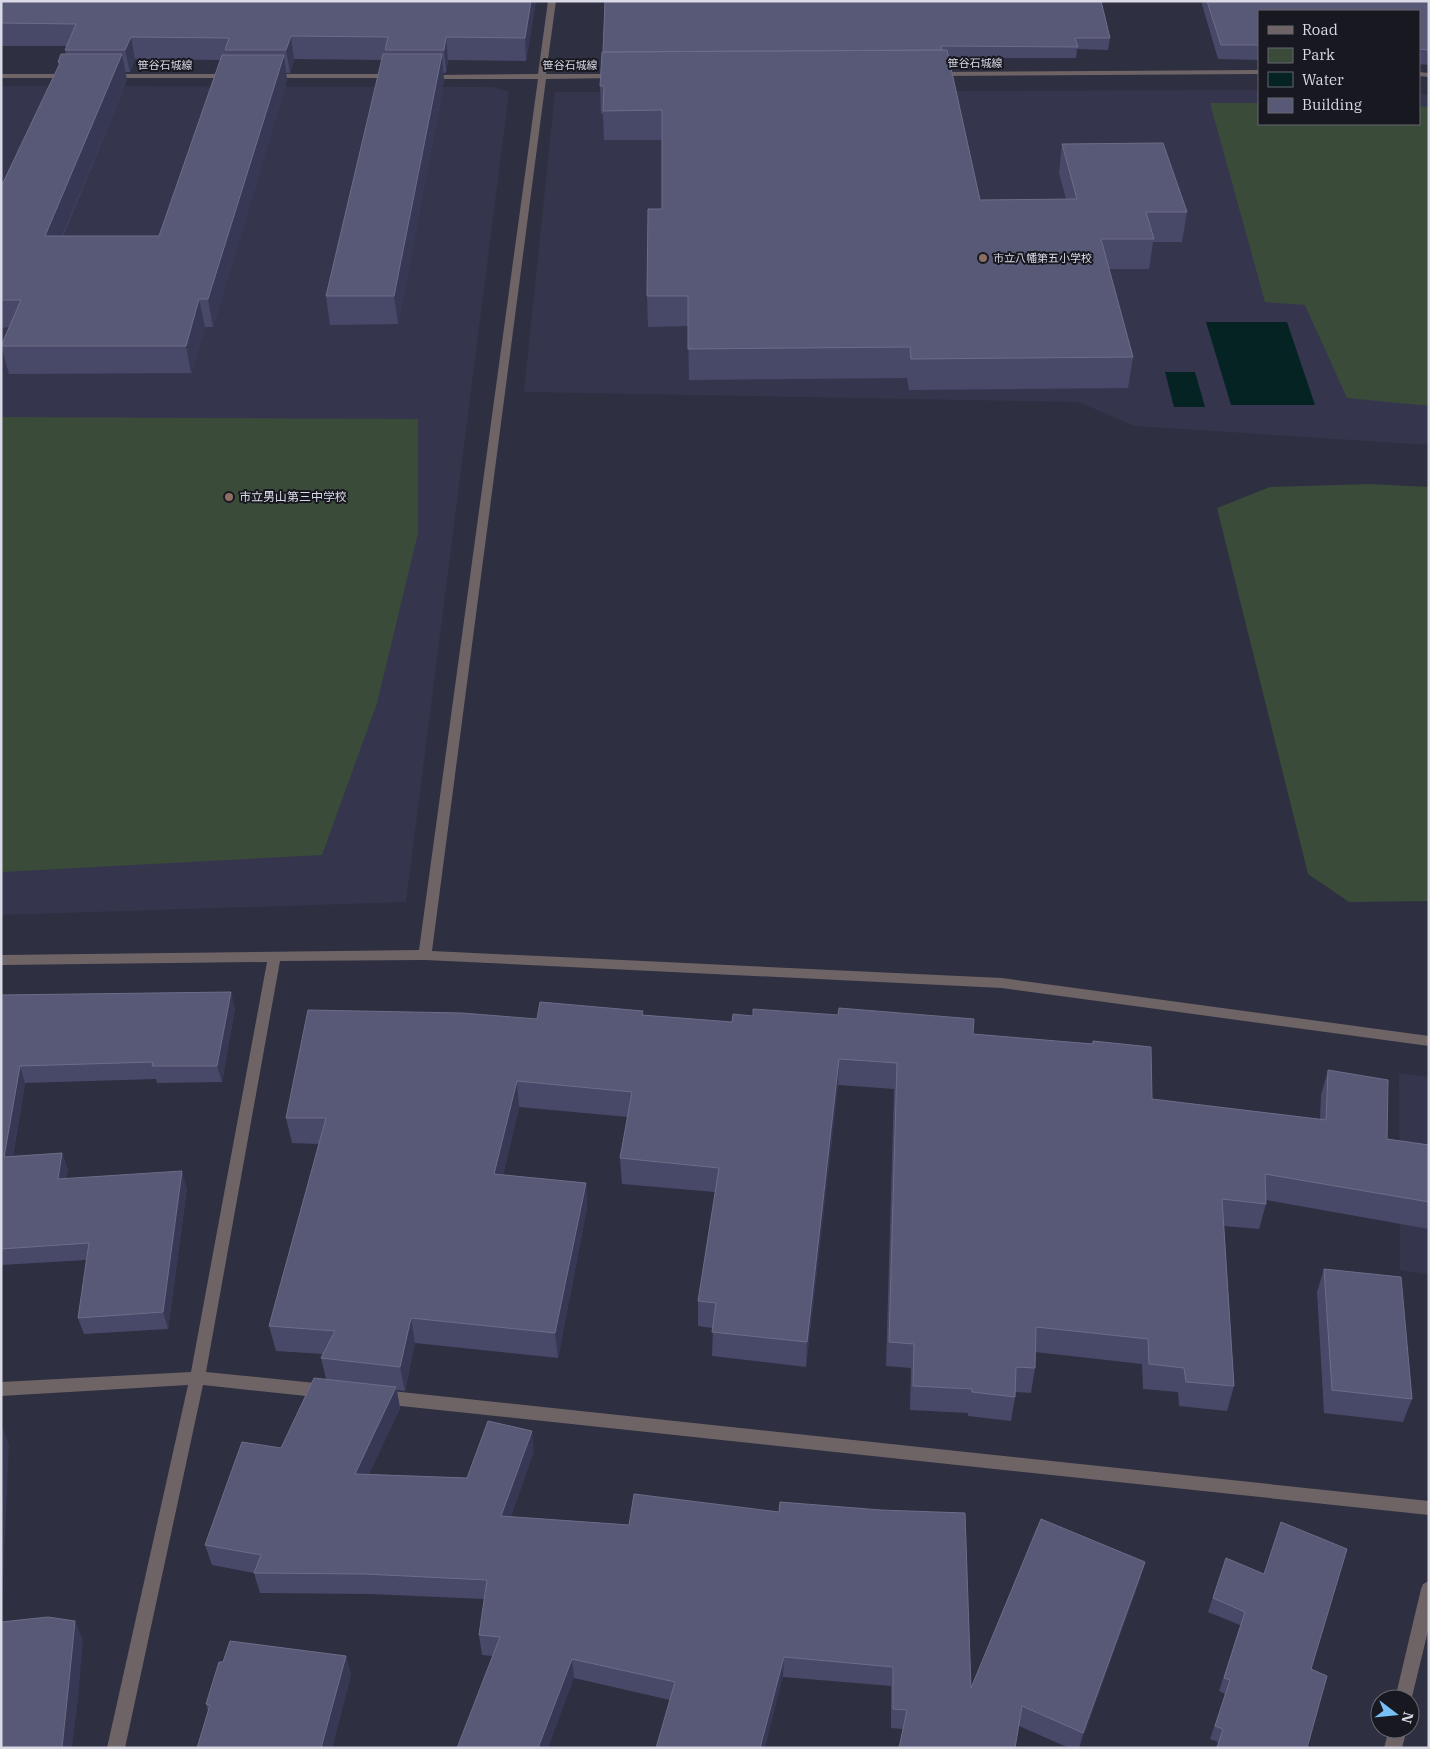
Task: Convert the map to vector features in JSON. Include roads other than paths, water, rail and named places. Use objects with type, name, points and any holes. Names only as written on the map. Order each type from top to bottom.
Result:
[{"type":"street","points":[[425,955],[552,1]]},
{"type":"street","name":"笹谷石城線","points":[[930,74],[1258,72]]},
{"type":"street","points":[[1,76],[80,76]]},
{"type":"street","name":"笹谷石城線","points":[[100,76],[237,76]]},
{"type":"street","points":[[257,76],[405,76]]},
{"type":"street","name":"笹谷石城線","points":[[424,76],[622,76]]},
{"type":"street","points":[[1,960],[425,955],[1002,983],[1429,1041]]},
{"type":"street","points":[[116,1748],[197,1378],[274,957]]},
{"type":"street","points":[[1,1388],[197,1378],[336,1392]]},
{"type":"street","points":[[366,1395],[1429,1508]]},
{"type":"street","points":[[1406,1689],[1429,1589]]},
{"type":"water","points":[[1206,322],[1287,322],[1315,405],[1231,405]]},
{"type":"water","points":[[1165,372],[1195,372],[1205,407],[1174,407]]},
{"type":"place","name":"市立八幡第五小学校","points":[[983,258]]},
{"type":"place","name":"市立男山第三中学校","points":[[229,497]]}]
